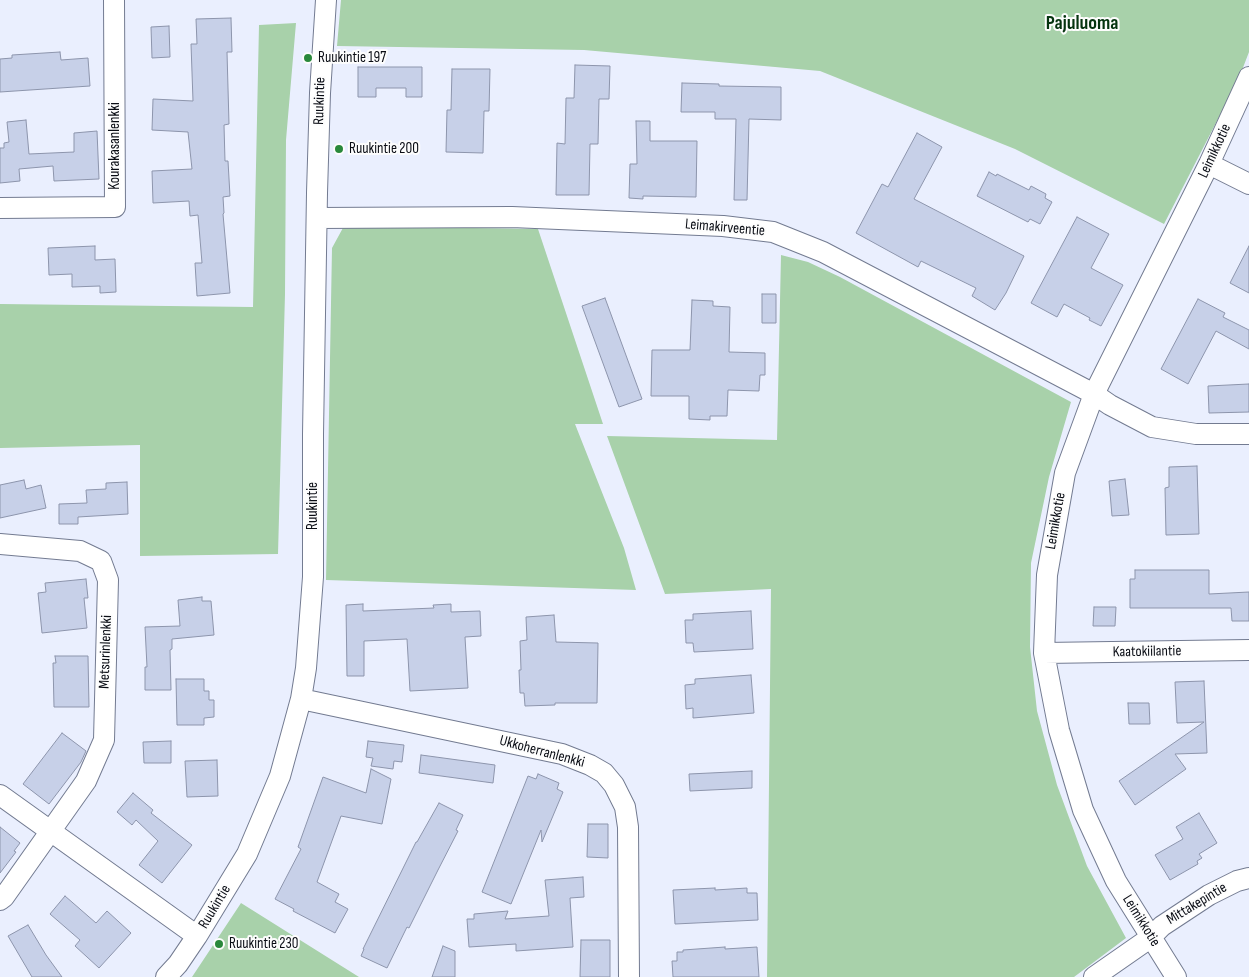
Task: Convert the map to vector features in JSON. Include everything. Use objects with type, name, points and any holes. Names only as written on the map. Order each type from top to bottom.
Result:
[{"type":"street","name":"Kourakasanlenkki","points":[[0,208],[115,207],[114,0]]},
{"type":"street","name":"Ruukintie","points":[[166,977],[178,964],[197,936],[247,854],[280,776],[301,699],[306,668],[313,577],[313,434],[317,218],[320,94],[326,0]]},
{"type":"street","name":"Leimikkotie","points":[[1176,977],[1116,881],[1083,810],[1059,730],[1044,653],[1047,576],[1065,472],[1094,394],[1209,164],[1249,78]]},
{"type":"street","points":[[1209,164],[1249,184]]},
{"type":"street","name":"Leimakirveentie","points":[[317,218],[512,217],[723,226],[773,232],[823,252],[1094,394],[1110,405],[1152,427],[1196,434],[1249,434]]},
{"type":"street","name":"Metsurinlenkki","points":[[0,544],[80,552],[101,561],[108,580],[104,740],[86,782],[0,900]]},
{"type":"street","name":"Kaatokiilantie","points":[[1044,653],[1249,650]]},
{"type":"street","name":"Ukkoherranlenkki","points":[[301,699],[562,754],[590,765],[604,773],[614,785],[625,807],[628,827],[629,977]]},
{"type":"street","points":[[0,795],[197,936]]},
{"type":"street","name":"Mittakepintie","points":[[1094,977],[1150,938],[1162,926],[1209,895],[1237,881],[1249,878]]},
{"type":"green space","points":[[341,0],[1249,0],[1249,52],[1239,78],[1164,224],[1015,149],[820,71],[584,50],[337,46]]},
{"type":"green space","points":[[296,23],[286,140],[285,294],[278,554],[140,556],[140,445],[0,448],[0,304],[253,307],[259,25]]},
{"type":"green space","points":[[344,226],[538,229],[603,424],[575,424],[624,548],[636,590],[326,580],[332,248]]},
{"type":"green space","points":[[781,255],[808,262],[840,277],[1071,402],[1049,477],[1031,563],[1030,647],[1037,711],[1057,785],[1087,866],[1126,938],[1074,977],[767,977],[771,589],[665,594],[607,436],[777,440]]},
{"type":"green space","points":[[241,903],[359,977],[192,977]]},
{"type":"building","points":[[231,18],[232,52],[227,52],[229,124],[224,125],[225,161],[228,161],[230,196],[223,197],[230,293],[197,296],[195,263],[202,263],[198,215],[190,216],[189,201],[153,203],[152,171],[192,169],[188,132],[152,130],[153,99],[193,101],[191,44],[197,44],[196,19]]},
{"type":"building","points":[[169,26],[170,57],[152,58],[151,27]]},
{"type":"building","points":[[60,52],[61,60],[88,58],[90,86],[0,92],[0,59],[12,58],[12,55]]},
{"type":"building","points":[[575,65],[610,66],[609,99],[599,99],[598,144],[590,144],[589,195],[556,195],[557,143],[565,144],[566,98],[574,98]]},
{"type":"building","points":[[358,67],[422,67],[422,97],[406,97],[406,88],[376,88],[376,97],[358,97]]},
{"type":"building","points":[[452,69],[490,69],[489,111],[484,111],[483,153],[446,152],[447,110],[451,110]]},
{"type":"building","points":[[682,83],[719,84],[719,86],[781,87],[781,120],[749,119],[747,200],[734,200],[736,119],[715,119],[715,112],[681,112]]},
{"type":"building","points":[[26,120],[29,154],[74,152],[74,133],[97,131],[99,179],[54,181],[53,166],[19,169],[20,181],[0,183],[0,148],[4,148],[4,143],[9,142],[7,122]]},
{"type":"building","points":[[636,121],[650,121],[650,141],[697,141],[696,197],[643,196],[643,199],[629,198],[630,164],[637,164]]},
{"type":"building","points":[[917,133],[942,147],[914,199],[1024,256],[1006,293],[995,310],[972,296],[976,288],[921,261],[918,267],[856,233],[882,184],[888,187]]},
{"type":"building","points":[[989,172],[1029,190],[1031,186],[1046,194],[1045,198],[1052,202],[1040,224],[1030,219],[1028,222],[977,196]]},
{"type":"building","points":[[1077,217],[1109,234],[1091,268],[1123,285],[1101,326],[1064,304],[1057,317],[1031,303]]},
{"type":"building","points":[[95,246],[95,260],[115,259],[116,292],[100,293],[100,286],[72,287],[72,274],[49,275],[48,248]]},
{"type":"building","points":[[1249,246],[1249,293],[1230,283]]},
{"type":"building","points":[[762,294],[776,294],[776,323],[762,323]]},
{"type":"building","points":[[605,298],[642,399],[619,407],[582,306]]},
{"type":"building","points":[[1198,299],[1225,313],[1223,317],[1249,330],[1249,349],[1216,331],[1188,384],[1161,369]]},
{"type":"building","points":[[692,300],[713,301],[713,306],[730,307],[729,352],[765,353],[765,375],[760,375],[759,391],[728,390],[727,416],[710,416],[710,420],[689,419],[689,396],[651,396],[652,350],[690,350]]},
{"type":"building","points":[[1249,384],[1249,412],[1209,413],[1208,386]]},
{"type":"building","points":[[1197,466],[1199,534],[1166,535],[1165,488],[1169,487],[1169,467]]},
{"type":"building","points":[[1125,479],[1129,515],[1112,516],[1109,481]]},
{"type":"building","points":[[24,480],[26,489],[41,485],[46,508],[0,518],[0,485]]},
{"type":"building","points":[[127,482],[128,514],[78,517],[78,524],[59,524],[59,504],[87,503],[86,490],[106,489],[106,483]]},
{"type":"building","points":[[1135,570],[1209,570],[1209,594],[1249,592],[1249,621],[1232,621],[1231,608],[1130,608],[1130,579],[1135,579]]},
{"type":"building","points":[[86,579],[88,598],[84,598],[87,628],[42,633],[38,593],[46,592],[45,583]]},
{"type":"building","points":[[202,597],[202,601],[211,601],[214,635],[172,639],[172,649],[170,650],[171,690],[145,690],[145,667],[147,667],[145,627],[180,626],[178,600]]},
{"type":"building","points":[[363,604],[363,611],[434,608],[433,605],[451,604],[451,612],[480,611],[481,636],[465,637],[468,688],[410,691],[407,639],[364,641],[364,676],[347,676],[346,605]]},
{"type":"building","points":[[1094,607],[1116,607],[1115,626],[1093,626]]},
{"type":"building","points":[[751,611],[753,649],[694,652],[693,643],[686,643],[685,620],[693,620],[693,614]]},
{"type":"building","points":[[554,615],[556,642],[598,643],[597,703],[555,703],[555,705],[525,706],[524,693],[520,693],[519,670],[521,670],[520,641],[527,640],[526,617]]},
{"type":"building","points":[[55,656],[88,656],[89,707],[54,707],[53,663],[56,663]]},
{"type":"building","points":[[751,675],[754,713],[693,718],[693,708],[686,709],[685,685],[695,684],[695,679]]},
{"type":"building","points":[[176,679],[204,679],[204,691],[209,691],[209,700],[214,700],[214,717],[204,718],[204,725],[177,725]]},
{"type":"building","points":[[1204,681],[1207,753],[1175,754],[1186,769],[1135,805],[1119,781],[1204,722],[1177,723],[1175,682]]},
{"type":"building","points":[[1128,703],[1149,703],[1150,724],[1129,724]]},
{"type":"building","points":[[62,733],[86,751],[81,762],[49,804],[23,784]]},
{"type":"building","points":[[171,741],[171,763],[144,763],[143,742]]},
{"type":"building","points":[[368,741],[404,745],[402,762],[394,761],[393,769],[371,766],[373,758],[366,757]]},
{"type":"building","points":[[421,755],[495,765],[493,783],[419,773]]},
{"type":"building","points":[[217,760],[218,796],[187,797],[185,761]]},
{"type":"building","points":[[371,769],[391,779],[382,824],[341,816],[317,882],[339,894],[335,902],[348,909],[335,933],[293,911],[294,909],[275,899],[301,849],[298,847],[323,777],[366,793]]},
{"type":"building","points":[[752,771],[752,788],[690,791],[689,774]]},
{"type":"building","points":[[538,774],[559,783],[557,789],[563,792],[542,842],[541,830],[511,904],[482,892],[528,776],[536,779]]},
{"type":"building","points":[[133,793],[153,810],[151,813],[192,845],[162,883],[139,865],[158,841],[136,820],[132,825],[117,812]]},
{"type":"building","points":[[439,803],[463,815],[456,830],[458,831],[387,968],[361,956],[363,949],[416,842]]},
{"type":"building","points":[[1199,813],[1217,843],[1199,854],[1202,858],[1197,861],[1198,864],[1170,880],[1155,855],[1183,839],[1176,827]]},
{"type":"building","points":[[588,824],[608,824],[608,858],[587,857]]},
{"type":"building","points":[[0,827],[20,843],[14,851],[16,852],[0,873]]},
{"type":"building","points":[[583,877],[584,897],[570,898],[573,947],[516,951],[516,944],[469,947],[467,919],[474,919],[474,914],[508,911],[505,919],[549,916],[545,880]]},
{"type":"building","points":[[715,888],[715,890],[747,888],[747,893],[757,893],[758,920],[675,924],[673,890]]},
{"type":"building","points":[[65,896],[96,923],[107,911],[131,933],[99,968],[75,946],[80,940],[50,914]]},
{"type":"building","points":[[28,925],[62,977],[32,977],[8,936]]},
{"type":"building","points":[[581,940],[610,940],[610,977],[580,977]]},
{"type":"building","points":[[443,946],[455,951],[455,977],[432,977]]},
{"type":"building","points":[[725,947],[725,949],[757,947],[759,977],[673,977],[672,961],[677,961],[677,952]]},
{"type":"place","name":"Ruukintie 197","points":[[308,58]]},
{"type":"place","name":"Ruukintie 200","points":[[339,149]]},
{"type":"place","name":"Ruukintie 230","points":[[219,944]]},
{"type":"district","name":"Pajuluoma","points":[[1082,24]]}]
